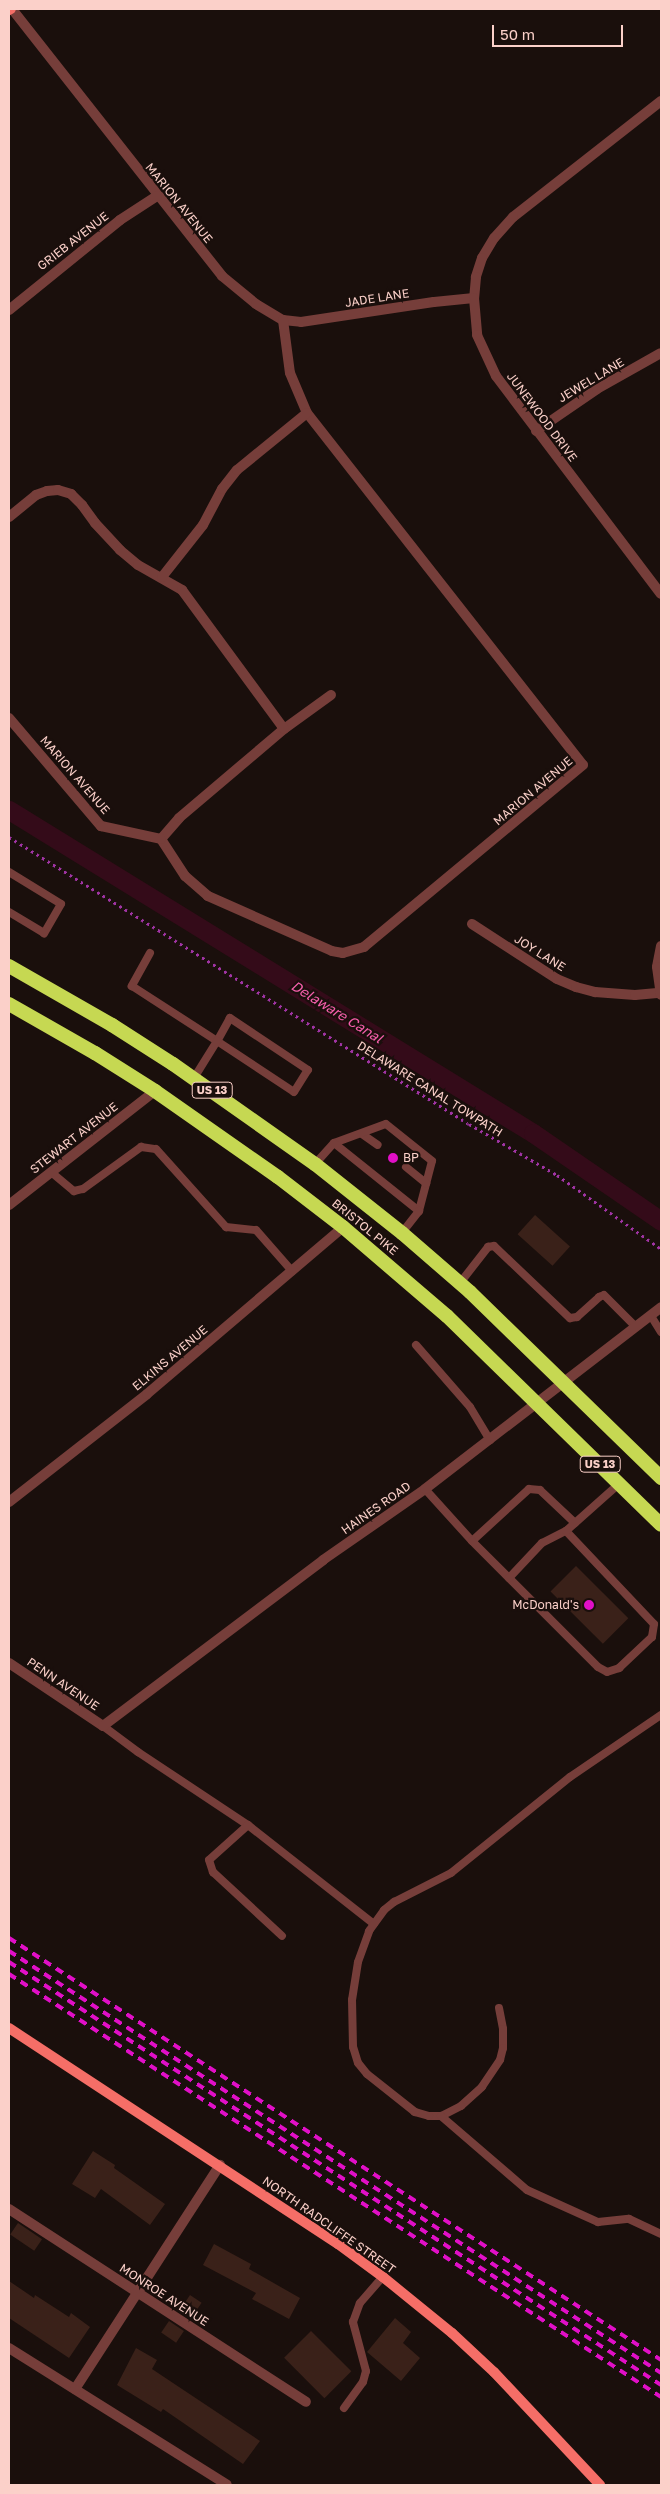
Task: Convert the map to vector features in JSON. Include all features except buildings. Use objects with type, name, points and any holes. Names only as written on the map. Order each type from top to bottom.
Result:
[{"type":"highway","name":"BRISTOL PIKE","points":[[9,966],[112,1025],[194,1078],[315,1164],[402,1233],[460,1283],[564,1384],[659,1472]]},
{"type":"highway","name":"BRISTOL PIKE","points":[[9,1004],[155,1091],[278,1177],[343,1227],[447,1316],[661,1525]]},
{"type":"main road","name":"NORTH RADCLIFFE STREET","points":[[9,2028],[220,2165],[338,2244],[383,2277],[452,2333],[494,2372],[531,2409],[600,2485]]},
{"type":"street","name":"MARION AVENUE","points":[[9,718],[101,826],[161,839],[185,876],[208,896],[332,951],[343,953],[364,947],[583,765],[307,413],[290,373],[283,320],[256,304],[222,276],[10,9]]},
{"type":"street","name":"JUNEWOOD DRIVE","points":[[661,100],[513,217],[494,238],[482,258],[476,277],[474,298],[474,319],[483,350],[508,395],[661,594]]},
{"type":"street","name":"GRIEB AVENUE","points":[[9,310],[120,220],[157,196]]},
{"type":"street","name":"JADE LANE","points":[[283,320],[301,322],[416,304],[474,298]]},
{"type":"street","name":"JEWEL LANE","points":[[536,431],[597,389],[661,353]]},
{"type":"street","points":[[162,577],[203,525],[222,489],[237,470],[307,413]]},
{"type":"street","points":[[9,517],[36,495],[46,491],[58,490],[72,494],[95,524],[120,550],[138,565],[182,590],[284,729]]},
{"type":"street","points":[[161,839],[179,818],[284,729],[331,695]]},
{"type":"street","name":"JOY LANE","points":[[472,924],[556,979],[576,987],[595,992],[635,996],[661,994]]},
{"type":"street","points":[[661,946],[657,967],[661,994]]},
{"type":"street","name":"STEWART AVENUE","points":[[9,1205],[155,1091]]},
{"type":"street","name":"ELKINS AVENUE","points":[[9,1502],[147,1394],[343,1227]]},
{"type":"street","name":"HAINES ROAD","points":[[103,1726],[323,1560],[425,1489],[564,1384],[661,1307]]},
{"type":"street","name":"PENN AVENUE","points":[[9,1663],[103,1726]]},
{"type":"street","points":[[75,2389],[220,2165]]},
{"type":"street","name":"MONROE AVENUE","points":[[9,2209],[306,2402]]},
{"type":"street","points":[[9,2348],[227,2485]]},
{"type":"lane","points":[[9,872],[60,904],[44,933],[9,912]]},
{"type":"lane","points":[[150,953],[132,986],[217,1041],[294,1092],[308,1070],[230,1018],[217,1041],[194,1078]]},
{"type":"lane","points":[[315,1164],[334,1143],[386,1124],[432,1160],[419,1211],[402,1233]]},
{"type":"lane","points":[[362,1134],[378,1145]]},
{"type":"lane","points":[[334,1143],[419,1211]]},
{"type":"lane","points":[[52,1172],[74,1191],[83,1188],[141,1147],[156,1149],[226,1227],[256,1230],[292,1271]]},
{"type":"lane","points":[[406,1167],[426,1183]]},
{"type":"lane","points":[[460,1283],[488,1247],[494,1246],[570,1318],[577,1317],[599,1297],[604,1295],[636,1328]]},
{"type":"lane","points":[[651,1316],[661,1332]]},
{"type":"lane","points":[[416,1345],[470,1407],[490,1440]]},
{"type":"lane","points":[[509,1578],[542,1543],[566,1531],[619,1484]]},
{"type":"lane","points":[[472,1541],[529,1488],[540,1490],[575,1523]]},
{"type":"lane","points":[[425,1489],[472,1541],[598,1668],[607,1672],[619,1668],[652,1636],[658,1623],[566,1531]]},
{"type":"lane","points":[[499,2008],[503,2029],[503,2048],[500,2060],[482,2087],[462,2106],[441,2116],[429,2116],[415,2112],[384,2090],[358,2063],[353,2047],[352,2000],[358,1962],[364,1941],[374,1924],[394,1902],[451,1873],[570,1777],[661,1714]]},
{"type":"lane","points":[[103,1726],[138,1752],[248,1825],[374,1924]]},
{"type":"lane","points":[[248,1825],[209,1860],[212,1872],[282,1936]]},
{"type":"lane","points":[[441,2116],[527,2190],[598,2222],[629,2218],[661,2234]]},
{"type":"lane","points":[[344,2408],[363,2382],[366,2371],[354,2322],[360,2303],[383,2277]]},
{"type":"path","name":"DELAWARE CANAL TOWPATH","points":[[9,837],[469,1124],[557,1175],[661,1249]]},
{"type":"waterway","name":"Delaware Canal","points":[[9,810],[533,1133],[661,1221]]},
{"type":"railway","points":[[9,1938],[661,2360]]},
{"type":"railway","points":[[9,1951],[661,2373]]},
{"type":"railway","points":[[9,1962],[661,2385]]},
{"type":"railway","points":[[9,1974],[661,2397]]},
{"type":"place","name":"BP","points":[[393,1158]]},
{"type":"place","name":"McDonald's","points":[[589,1605]]}]
